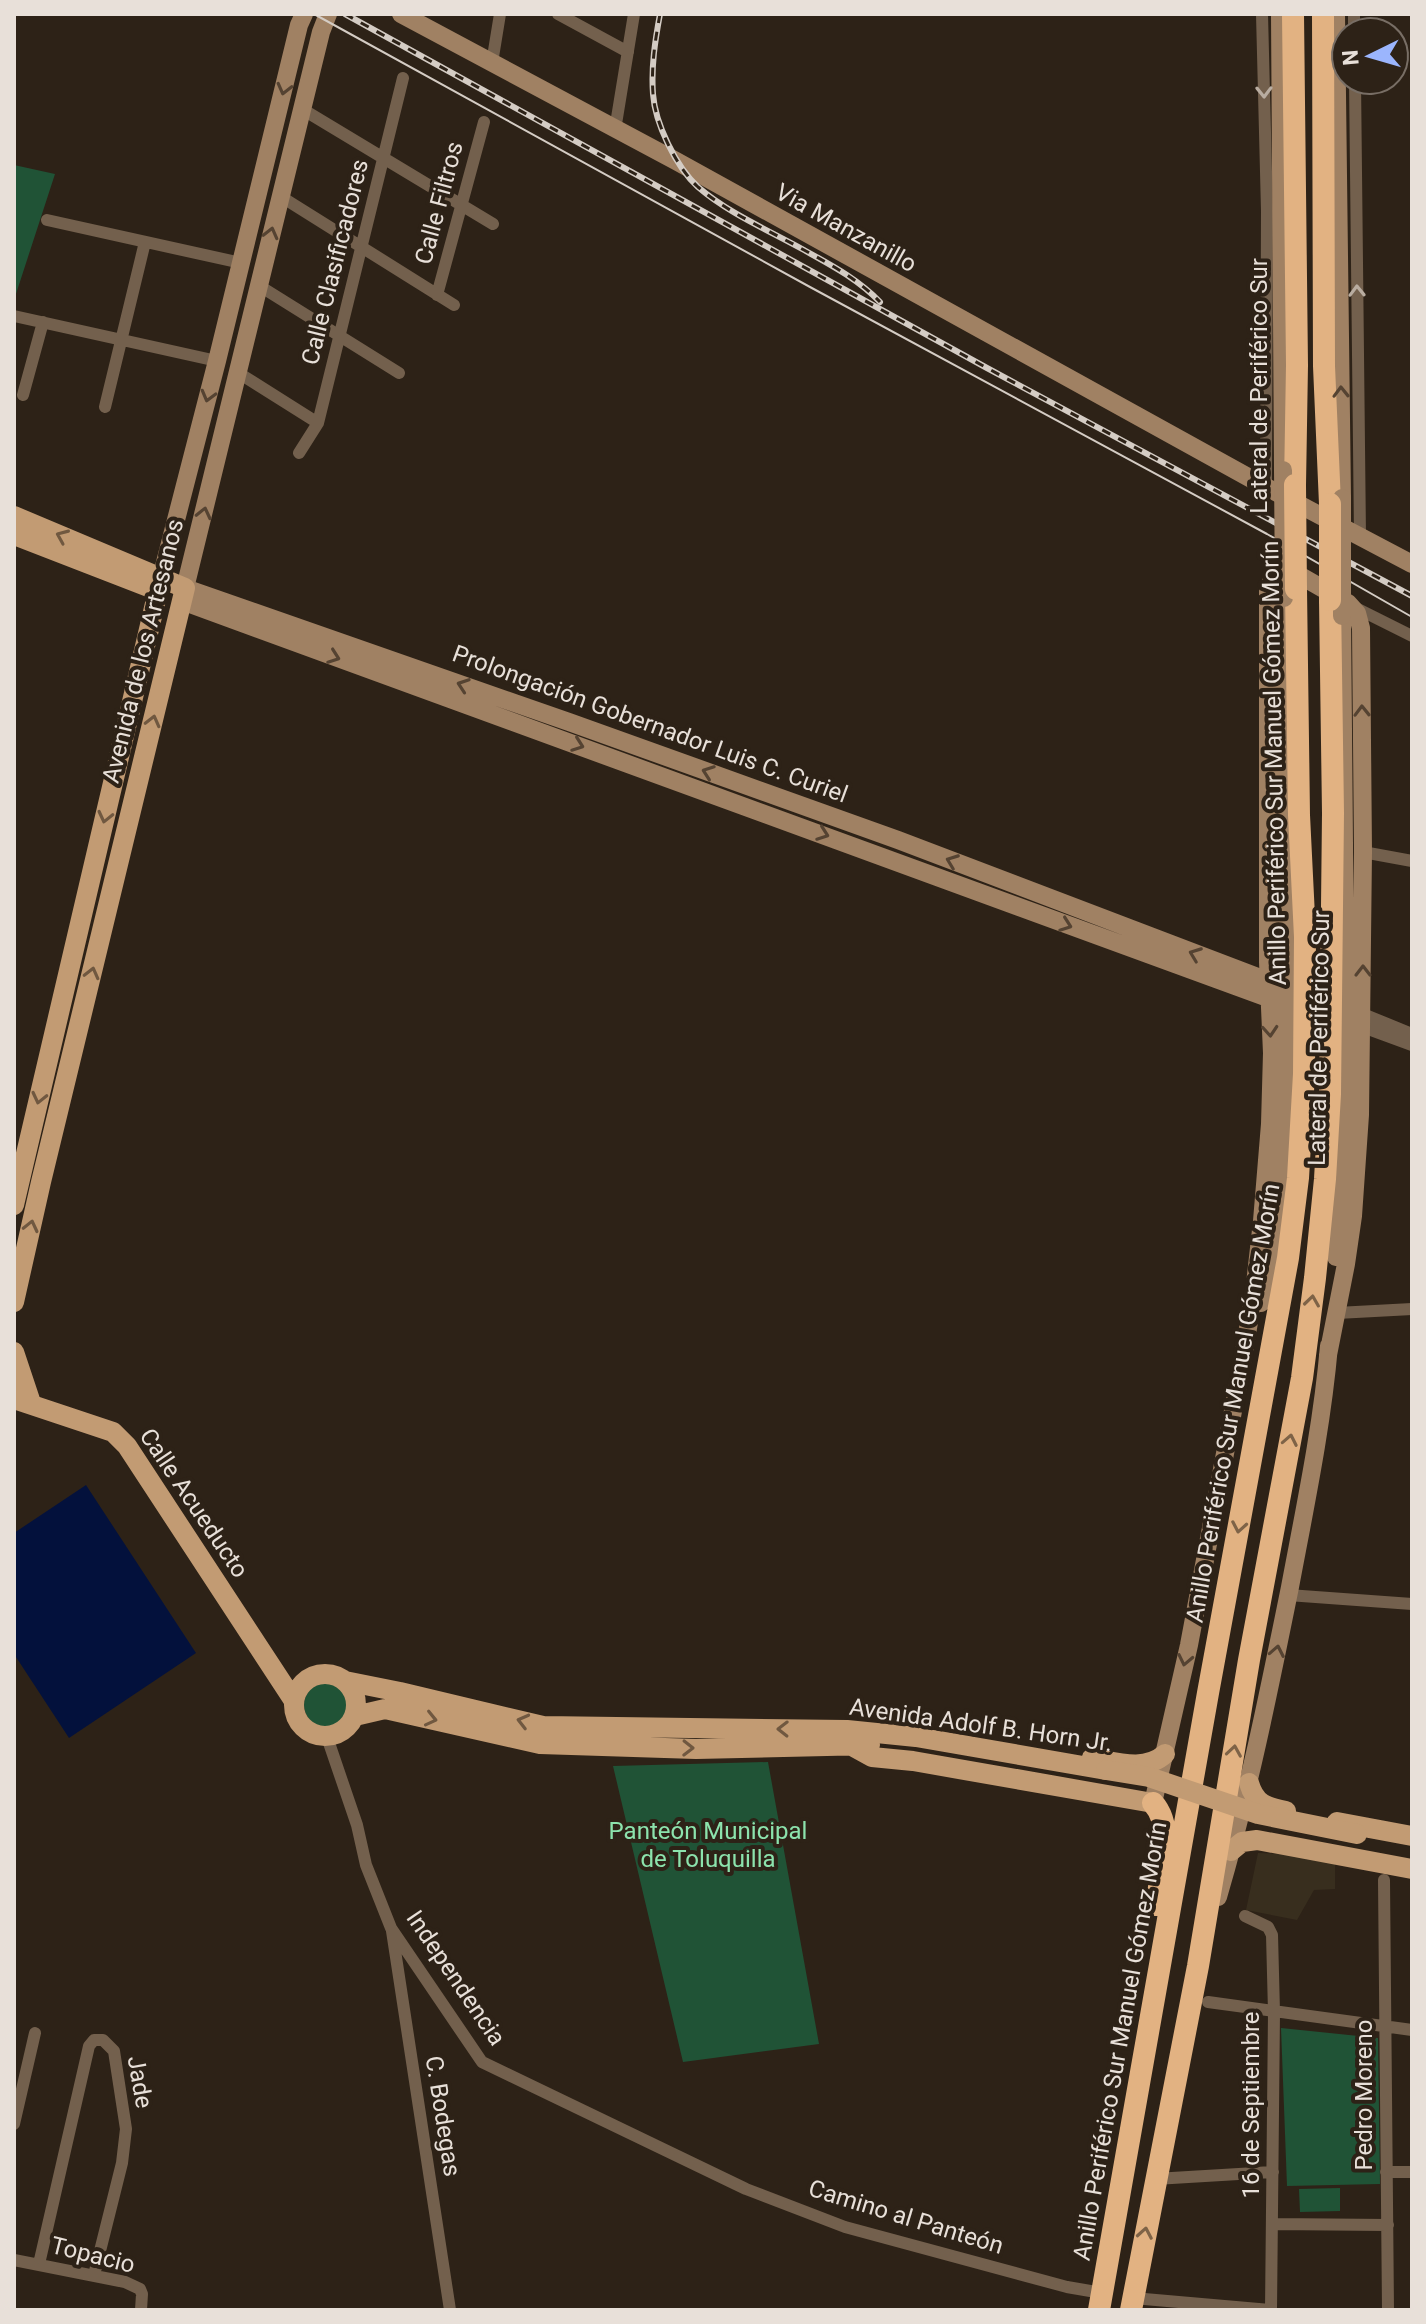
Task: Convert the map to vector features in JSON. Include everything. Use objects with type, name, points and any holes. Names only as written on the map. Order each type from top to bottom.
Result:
[{"type":"highway","name":"Anillo Periférico Sur Manuel Gómez Morín","points":[[1101,2302],[1288,1258],[1298,1178],[1303,1092],[1305,937],[1290,594],[1289,478],[1297,365],[1293,14]]},
{"type":"highway","points":[[1132,2304],[1198,1966],[1249,1660],[1302,1378],[1325,1179],[1330,1094],[1333,813],[1340,606],[1336,501],[1324,366],[1323,14]]},
{"type":"highway","points":[[1330,1094],[1357,1014]]},
{"type":"highway","points":[[1253,1450],[1268,1285]]},
{"type":"highway","points":[[1130,2132],[1133,2062],[1164,1848],[1164,1822],[1160,1810],[1153,1803]]},
{"type":"main road","name":"Prolongación Gobernador Luis C. Curiel","points":[[14,516],[159,584]]},
{"type":"main road","name":"Prolongación Gobernador Luis C. Curiel","points":[[14,535],[184,594]]},
{"type":"main road","name":"Avenida de los Artesanos","points":[[14,1205],[159,584]]},
{"type":"main road","name":"Avenida de los Artesanos","points":[[14,1302],[184,594]]},
{"type":"main road","points":[[49,1053],[71,1057]]},
{"type":"main road","points":[[21,1175],[41,1182]]},
{"type":"main road","points":[[14,1352],[22,1401]]},
{"type":"main road","name":"Calle Acueducto","points":[[22,1401],[113,1432],[127,1446],[294,1701]]},
{"type":"main road","name":"Calle Acueducto","points":[[261,1651],[308,1679]]},
{"type":"main road","points":[[327,1674],[345,1681],[355,1697],[355,1716],[344,1730],[327,1737],[318,1736],[302,1727],[294,1710],[294,1701],[308,1679],[327,1674]]},
{"type":"main road","name":"Avenida Adolf B. Horn Jr.","points":[[345,1681],[543,1726],[848,1737],[1105,1776],[1272,1830],[1412,1845]]},
{"type":"main road","name":"Avenida Adolf B. Horn Jr.","points":[[355,1716],[385,1709],[540,1744],[696,1749],[848,1737]]},
{"type":"main road","points":[[1153,1803],[913,1761],[872,1757],[848,1737],[875,1724],[1131,1764],[1150,1764],[1165,1754]]},
{"type":"main road","points":[[1125,1797],[1134,1781],[1131,1764]]},
{"type":"main road","points":[[1249,1783],[1260,1804],[1293,1813],[1412,1869]]},
{"type":"main road","points":[[1289,1846],[1277,1836],[1276,1825],[1284,1816],[1293,1813]]},
{"type":"main road","points":[[1231,1851],[1249,1840],[1289,1846],[1412,1836]]},
{"type":"main road","name":"Avenida Adolf B. Horn Jr.","points":[[1348,1840],[1412,1858]]},
{"type":"street","name":"Avenida de los Artesanos","points":[[159,584],[304,14]]},
{"type":"street","name":"Avenida de los Artesanos","points":[[184,594],[280,196],[328,14]]},
{"type":"street","name":"Via Manzanillo","points":[[401,14],[421,19],[492,63],[1412,564]]},
{"type":"street","points":[[492,63],[500,14]]},
{"type":"street","points":[[558,14],[628,52]]},
{"type":"street","points":[[615,130],[634,14]]},
{"type":"street","points":[[1262,14],[1267,211],[1266,487]]},
{"type":"street","name":"Lateral de Periférico Sur","points":[[1280,14],[1289,478]]},
{"type":"street","points":[[1336,14],[1336,501]]},
{"type":"street","name":"Calle Clasificadores","points":[[299,453],[318,423],[403,78]]},
{"type":"street","points":[[1355,96],[1360,537]]},
{"type":"street","points":[[302,109],[493,224]]},
{"type":"street","name":"Calle Filtros","points":[[437,295],[484,122]]},
{"type":"street","points":[[266,161],[287,169]]},
{"type":"street","points":[[280,196],[454,305]]},
{"type":"street","points":[[47,220],[241,263]]},
{"type":"street","points":[[105,407],[145,242]]},
{"type":"street","points":[[258,285],[399,373]]},
{"type":"street","points":[[231,304],[252,309]]},
{"type":"street","points":[[14,316],[217,361]]},
{"type":"street","points":[[23,395],[43,322]]},
{"type":"street","points":[[237,372],[318,423]]},
{"type":"street","points":[[1153,1803],[1189,1645],[1254,1293],[1270,1124],[1272,1053],[1268,990],[1268,592],[1272,579],[1286,570],[1340,606],[1412,636]]},
{"type":"street","name":"Prolongación Gobernador Luis C. Curiel","points":[[184,594],[1268,990]]},
{"type":"street","name":"Lateral de Periférico Sur","points":[[1242,1363],[1268,1285],[1283,1190],[1290,594]]},
{"type":"street","points":[[1198,1966],[1249,1783],[1288,1595],[1320,1428],[1328,1355],[1353,1216],[1360,1115],[1357,1014],[1363,852],[1361,628],[1357,613],[1340,606]]},
{"type":"street","name":"Lateral de Periférico Sur","points":[[1328,1355],[1357,1014],[1340,606]]},
{"type":"street","points":[[1363,852],[1412,861]]},
{"type":"street","points":[[1357,1014],[1412,1034]]},
{"type":"street","points":[[1357,1014],[1412,1045]]},
{"type":"street","points":[[1337,1313],[1412,1309]]},
{"type":"street","points":[[1288,1595],[1412,1604]]},
{"type":"street","name":"Independencia","points":[[327,1737],[357,1825],[366,1865],[391,1928],[482,2062],[703,2166]]},
{"type":"street","name":"Pedro Moreno","points":[[1384,1880],[1388,2310]]},
{"type":"street","name":"16 de Septiembre","points":[[1245,1916],[1271,1930],[1274,2012],[1270,2310]]},
{"type":"street","name":"C. Bodegas","points":[[391,1928],[450,2310]]},
{"type":"street","points":[[1208,2002],[1412,2030]]},
{"type":"street","points":[[14,2124],[35,2033]]},
{"type":"street","name":"Jade","points":[[39,2264],[89,2046],[94,2040],[103,2040],[114,2051],[126,2129],[122,2163],[94,2275]]},
{"type":"street","name":"Camino al Panteón","points":[[703,2166],[746,2189],[845,2227],[1067,2287],[1101,2302]]},
{"type":"street","points":[[1155,2179],[1273,2172]]},
{"type":"street","points":[[1386,2172],[1412,2172]]},
{"type":"street","points":[[1272,2224],[1388,2225]]},
{"type":"street","name":"Topacio","points":[[14,2260],[125,2282],[140,2289],[141,2310]]},
{"type":"street","points":[[1132,2304],[1270,2310]]},
{"type":"shaded area","points":[[1258,1853],[1335,1862],[1335,1889],[1314,1890],[1297,1920],[1246,1910]]},
{"type":"green space","points":[[14,165],[55,174],[14,300]]},
{"type":"green space","points":[[326,1683],[342,1689],[348,1705],[342,1721],[326,1727],[310,1721],[304,1705],[310,1689]]},
{"type":"green space","name":"Panteón Municipal de Toluquilla","points":[[768,1762],[819,2044],[683,2062],[613,1766]]},
{"type":"green space","points":[[1281,2028],[1378,2038],[1380,2184],[1287,2186]]},
{"type":"green space","points":[[1340,2188],[1340,2211],[1300,2212],[1299,2189]]},
{"type":"water","points":[[86,1485],[196,1653],[69,1738],[14,1654],[14,1533]]},
{"type":"tram line","points":[[314,14],[1267,534],[1412,617]]},
{"type":"railway","points":[[345,14],[987,368],[1412,596]]},
{"type":"railway","points":[[660,14],[653,64],[655,106],[668,144],[682,168],[698,187],[722,205],[834,267],[863,286],[880,302]]}]
